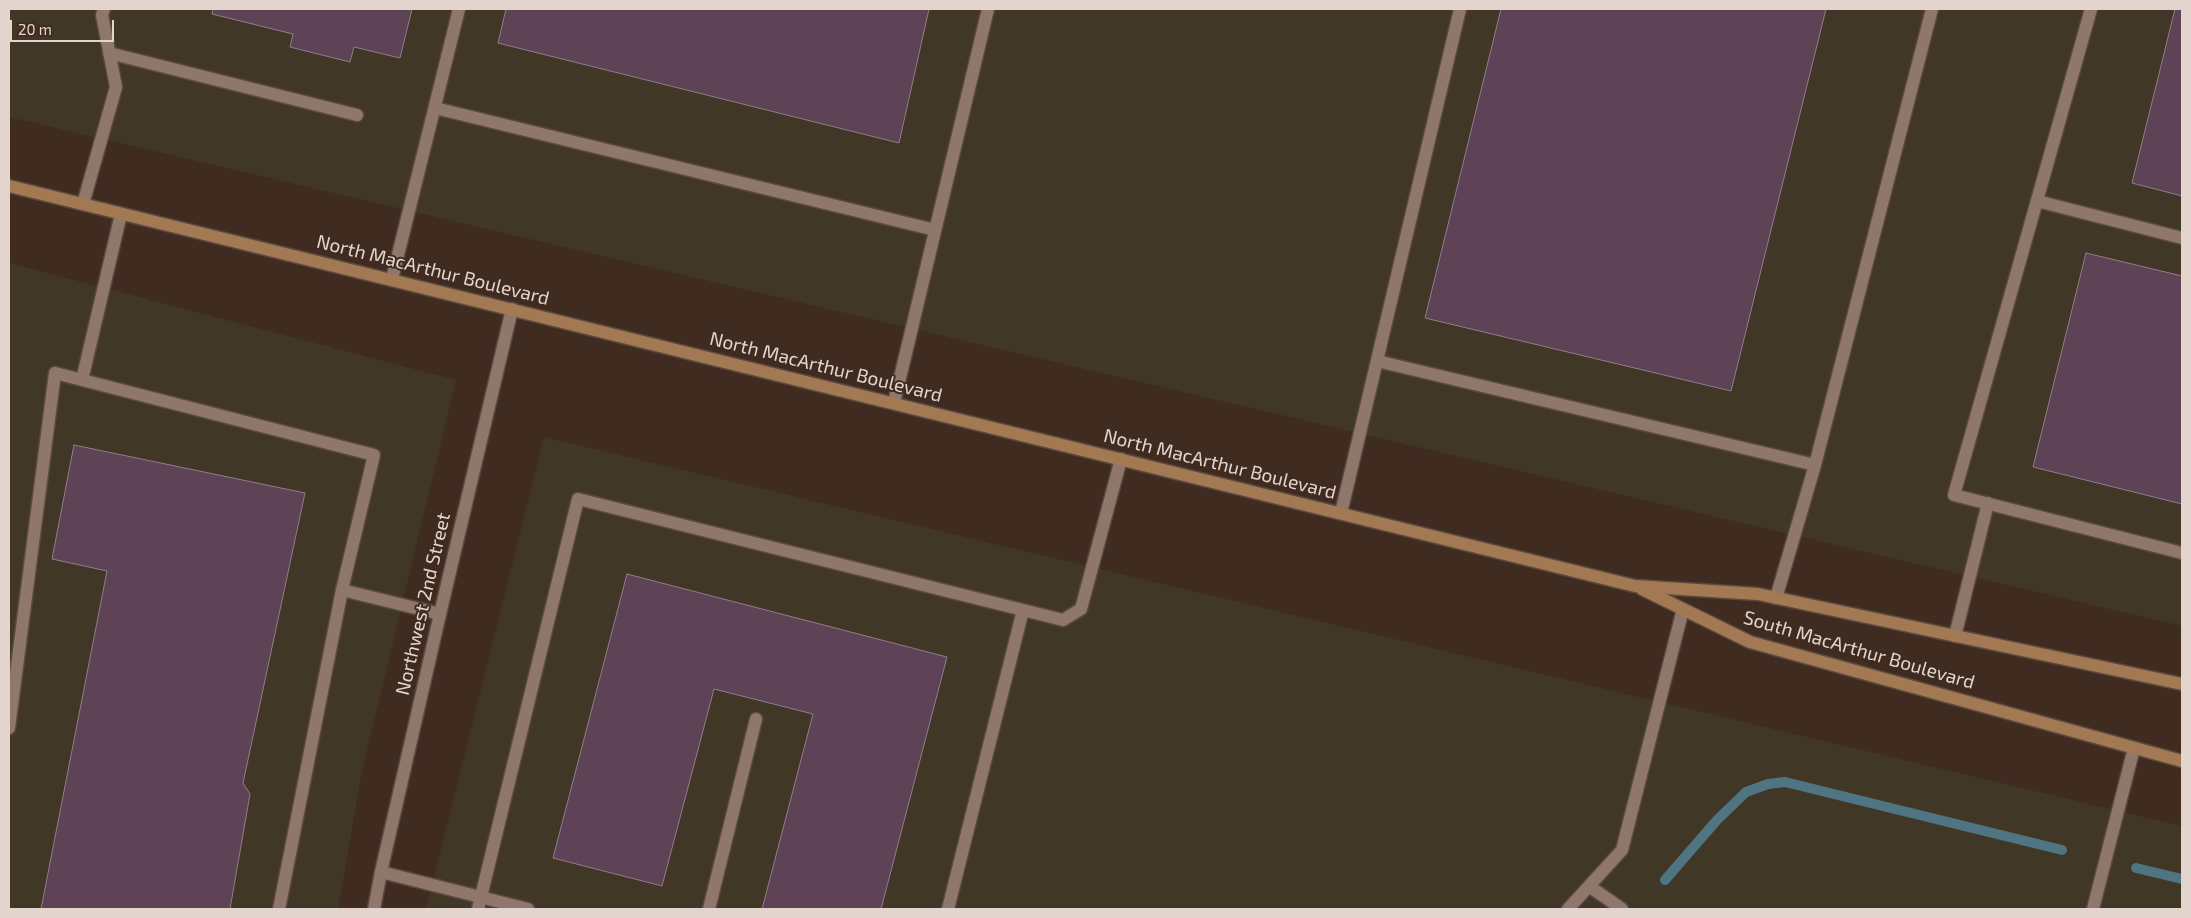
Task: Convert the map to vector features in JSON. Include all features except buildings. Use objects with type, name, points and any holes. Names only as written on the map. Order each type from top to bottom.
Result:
[{"type":"main road","name":"North MacArthur Boulevard","points":[[9,186],[1635,586]]},
{"type":"main road","name":"South MacArthur Boulevard","points":[[1635,586],[1758,594],[2182,684]]},
{"type":"main road","name":"South MacArthur Boulevard","points":[[1635,586],[1750,642],[2182,761]]},
{"type":"street","points":[[83,204],[116,88],[102,15],[104,9]]},
{"type":"street","points":[[392,280],[459,9]]},
{"type":"street","points":[[894,403],[988,9]]},
{"type":"street","points":[[1341,513],[1460,9]]},
{"type":"street","points":[[1776,598],[1815,465],[1932,9]]},
{"type":"street","points":[[2091,9],[1954,495],[2182,552]]},
{"type":"street","points":[[109,53],[356,115]]},
{"type":"street","points":[[435,108],[935,230]]},
{"type":"street","points":[[2037,201],[2182,238]]},
{"type":"street","points":[[82,380],[121,214]]},
{"type":"street","name":"Northwest 2nd Street","points":[[374,909],[440,614],[512,309]]},
{"type":"street","points":[[1377,361],[1815,465]]},
{"type":"street","points":[[9,728],[55,373],[374,454],[342,590],[278,909]]},
{"type":"street","points":[[480,903],[578,499],[1063,620],[1081,609],[1121,459]]},
{"type":"street","points":[[1955,636],[1988,504]]},
{"type":"street","points":[[342,590],[440,614]]},
{"type":"street","points":[[1568,909],[1622,850],[1684,609]]},
{"type":"street","points":[[948,909],[1023,610]]},
{"type":"street","points":[[709,909],[756,719]]},
{"type":"street","points":[[2092,909],[2134,748]]},
{"type":"street","points":[[381,872],[480,903],[528,909]]},
{"type":"street","points":[[1589,886],[1622,909]]},
{"type":"shaded area","points":[[9,9],[2182,9],[2182,626],[9,117]]},
{"type":"shaded area","points":[[9,263],[456,380],[362,771],[338,909],[9,909]]},
{"type":"shaded area","points":[[544,437],[2182,826],[2182,909],[426,909]]},
{"type":"waterway","points":[[1665,880],[1717,820],[1746,792],[1768,784],[1785,782],[2062,850]]},
{"type":"waterway","points":[[2136,868],[2182,879]]}]
